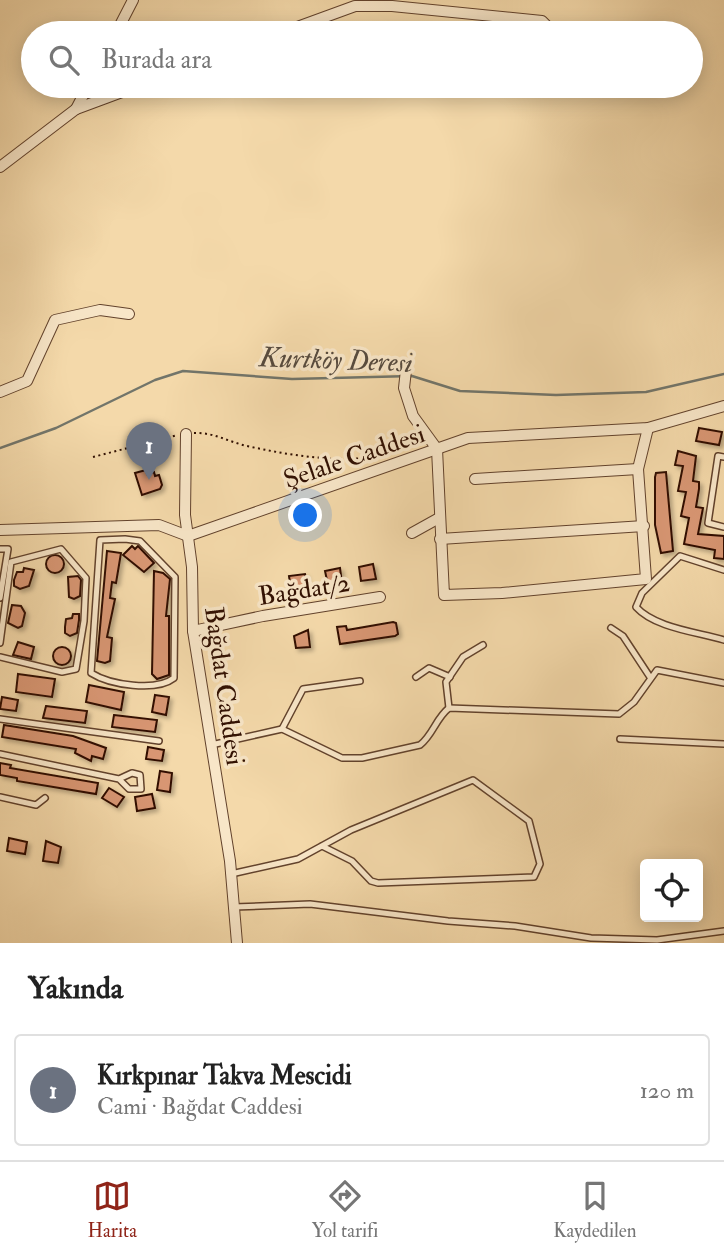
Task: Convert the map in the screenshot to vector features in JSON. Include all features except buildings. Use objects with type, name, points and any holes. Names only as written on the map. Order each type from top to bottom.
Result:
[{"type":"street","points":[[122,21],[133,0]]},
{"type":"street","points":[[314,21],[355,6],[392,6],[542,21]]},
{"type":"street","points":[[76,108],[81,98]]},
{"type":"street","points":[[0,167],[76,108],[104,98]]},
{"type":"street","points":[[0,392],[27,381],[55,320],[100,310],[130,314]]},
{"type":"street","points":[[406,370],[404,388],[413,416],[437,449],[444,595],[502,593],[646,579],[638,469],[648,428]]},
{"type":"street","name":"Şelale Caddesi","points":[[188,536],[468,438],[648,428],[724,406]]},
{"type":"street","name":"Bağdat Caddesi","points":[[186,434],[193,631],[231,874],[237,943]]},
{"type":"street","points":[[475,479],[638,469]]},
{"type":"street","points":[[412,533],[439,518]]},
{"type":"street","points":[[0,530],[159,525],[188,536]]},
{"type":"street","points":[[440,539],[644,526]]},
{"type":"street","name":"Bağdat/2","points":[[193,631],[263,616],[380,597]]},
{"type":"lane","points":[[724,457],[718,456],[708,523],[724,527]]},
{"type":"lane","points":[[125,539],[140,541],[175,577],[173,678],[162,686],[123,683],[92,674],[100,540],[125,539]]},
{"type":"lane","points":[[0,549],[8,549],[0,598]]},
{"type":"lane","points":[[0,643],[11,562],[61,549],[86,578],[84,621],[76,669],[62,672],[0,657]]},
{"type":"lane","points":[[724,570],[680,556],[642,593],[636,607],[643,614],[662,622],[724,640]]},
{"type":"lane","points":[[611,628],[622,636],[650,677]]},
{"type":"lane","points":[[449,708],[446,682],[463,657],[483,645]]},
{"type":"lane","points":[[416,677],[429,668],[450,677]]},
{"type":"lane","points":[[211,745],[282,729],[342,758],[362,758],[420,745],[428,739],[442,713],[449,708],[620,713],[634,702],[657,670],[724,683]]},
{"type":"lane","points":[[282,729],[303,689],[360,681]]},
{"type":"lane","points":[[0,719],[159,741]]},
{"type":"lane","points":[[621,739],[724,744]]},
{"type":"lane","points":[[0,754],[120,779]]},
{"type":"lane","points":[[231,874],[298,859],[322,846],[351,831],[473,780],[528,821],[540,864],[534,877],[378,883],[352,861],[322,846]]},
{"type":"lane","points":[[0,797],[36,805],[45,798]]},
{"type":"lane","points":[[234,907],[310,904],[448,922],[515,926],[591,938],[657,940],[724,931]]},
{"type":"path","points":[[93,457],[186,434],[207,432],[244,445],[304,457],[353,461],[389,456]]},
{"type":"waterway","name":"Kurtköy Deresi","points":[[0,448],[56,428],[155,380],[183,371],[292,379],[412,376],[460,391],[556,395],[646,392],[724,374]]},
{"type":"place","name":"Kırkpınar Takva Mescidi","points":[[149,480]]}]
